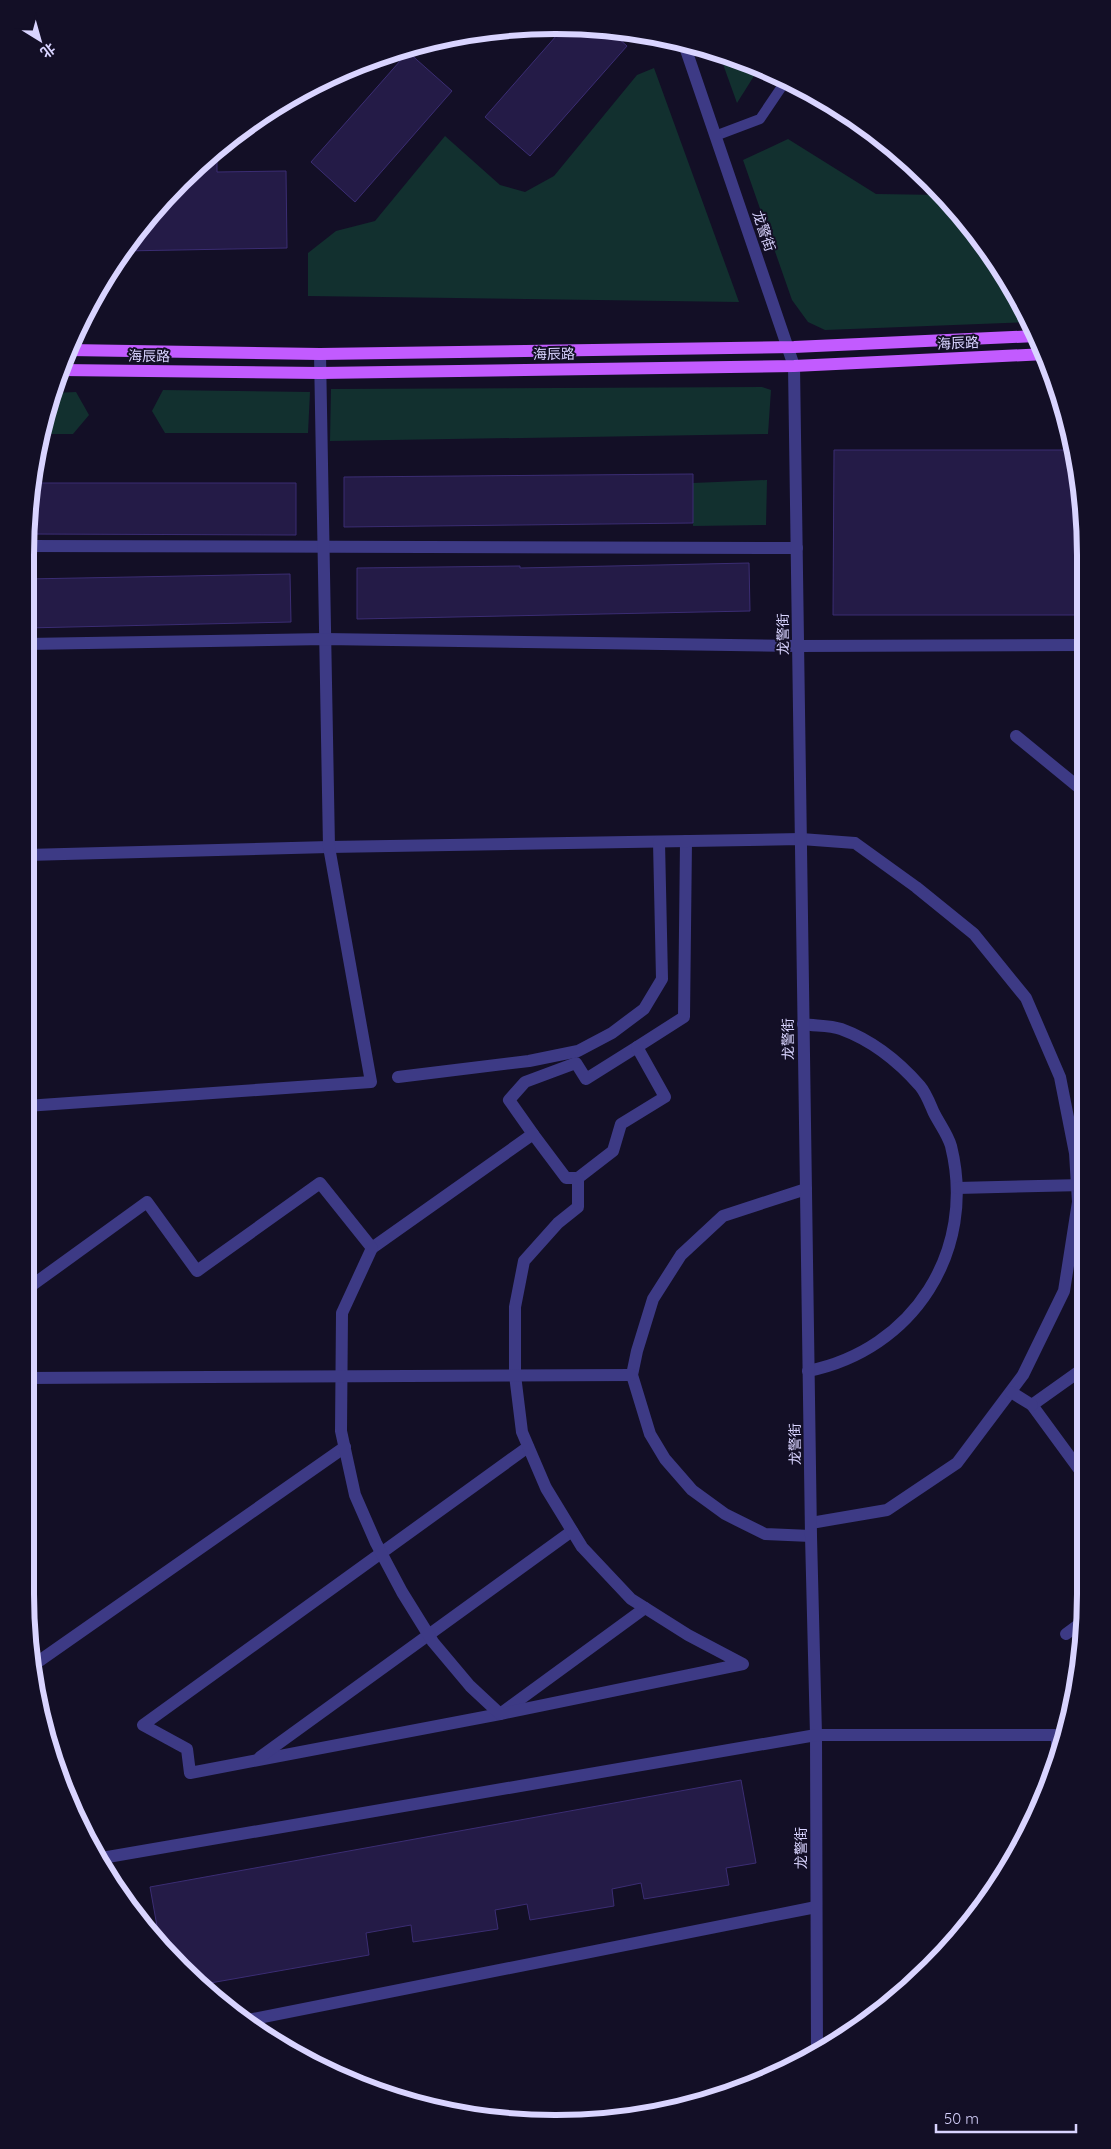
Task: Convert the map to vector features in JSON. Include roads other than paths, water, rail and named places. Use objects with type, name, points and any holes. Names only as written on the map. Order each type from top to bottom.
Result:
[{"type":"main road","name":"海辰路","points":[[76,350],[320,354],[788,347],[1028,336]]},
{"type":"main road","name":"海辰路","points":[[68,370],[320,373],[794,366],[1037,354]]},
{"type":"street","name":"龙警街","points":[[686,51],[794,366],[808,1371],[816,1734],[816,2045]]},
{"type":"street","points":[[34,1105],[371,1082],[329,847],[320,354]]},
{"type":"street","points":[[34,546],[797,548]]},
{"type":"street","points":[[34,644],[325,639],[798,646],[1077,645]]},
{"type":"street","points":[[1016,736],[1077,786]]},
{"type":"street","points":[[34,855],[329,847],[801,839],[855,844],[916,888],[974,934],[1026,998],[1060,1078],[1077,1166]]},
{"type":"street","points":[[637,1047],[666,1097],[621,1124],[613,1151],[578,1178],[566,1178],[509,1100],[524,1082],[576,1063],[586,1078],[684,1017],[686,841]]},
{"type":"street","points":[[398,1077],[529,1061],[578,1051],[612,1033],[644,1009],[662,979],[659,842]]},
{"type":"street","points":[[803,1024],[840,1028],[880,1048],[921,1087],[950,1145],[957,1188],[951,1244],[928,1294],[894,1332],[857,1354],[830,1367],[808,1371]]},
{"type":"street","points":[[500,1714],[470,1686],[428,1634],[382,1554],[355,1495],[341,1431],[342,1313],[372,1248],[533,1134]]},
{"type":"street","points":[[528,1447],[143,1725],[187,1749],[190,1773],[500,1714],[742,1664],[688,1635],[631,1599],[582,1547],[546,1488],[522,1432],[515,1375],[515,1307],[524,1261],[558,1223],[578,1207],[578,1178]]},
{"type":"street","points":[[34,1285],[148,1202],[197,1271],[320,1183],[372,1248]]},
{"type":"street","points":[[957,1188],[1077,1185]]},
{"type":"street","points":[[806,1189],[723,1216],[681,1255],[653,1299],[636,1351],[632,1375],[650,1434],[666,1458],[692,1490],[725,1514],[765,1534],[811,1536]]},
{"type":"street","points":[[811,1523],[887,1510],[957,1463],[1023,1375],[1064,1291],[1077,1208]]},
{"type":"street","points":[[1032,1405],[1077,1373]]},
{"type":"street","points":[[34,1378],[632,1375]]},
{"type":"street","points":[[1011,1392],[1032,1405],[1077,1466]]},
{"type":"street","points":[[38,1662],[345,1447]]},
{"type":"street","points":[[257,1760],[572,1531]]},
{"type":"street","points":[[500,1714],[645,1608]]},
{"type":"street","points":[[1066,1634],[1076,1627]]},
{"type":"street","points":[[106,1857],[816,1734],[1057,1735]]},
{"type":"street","points":[[254,2019],[816,1907]]},
{"type":"lane","points":[[715,136],[760,119],[782,86]]}]
